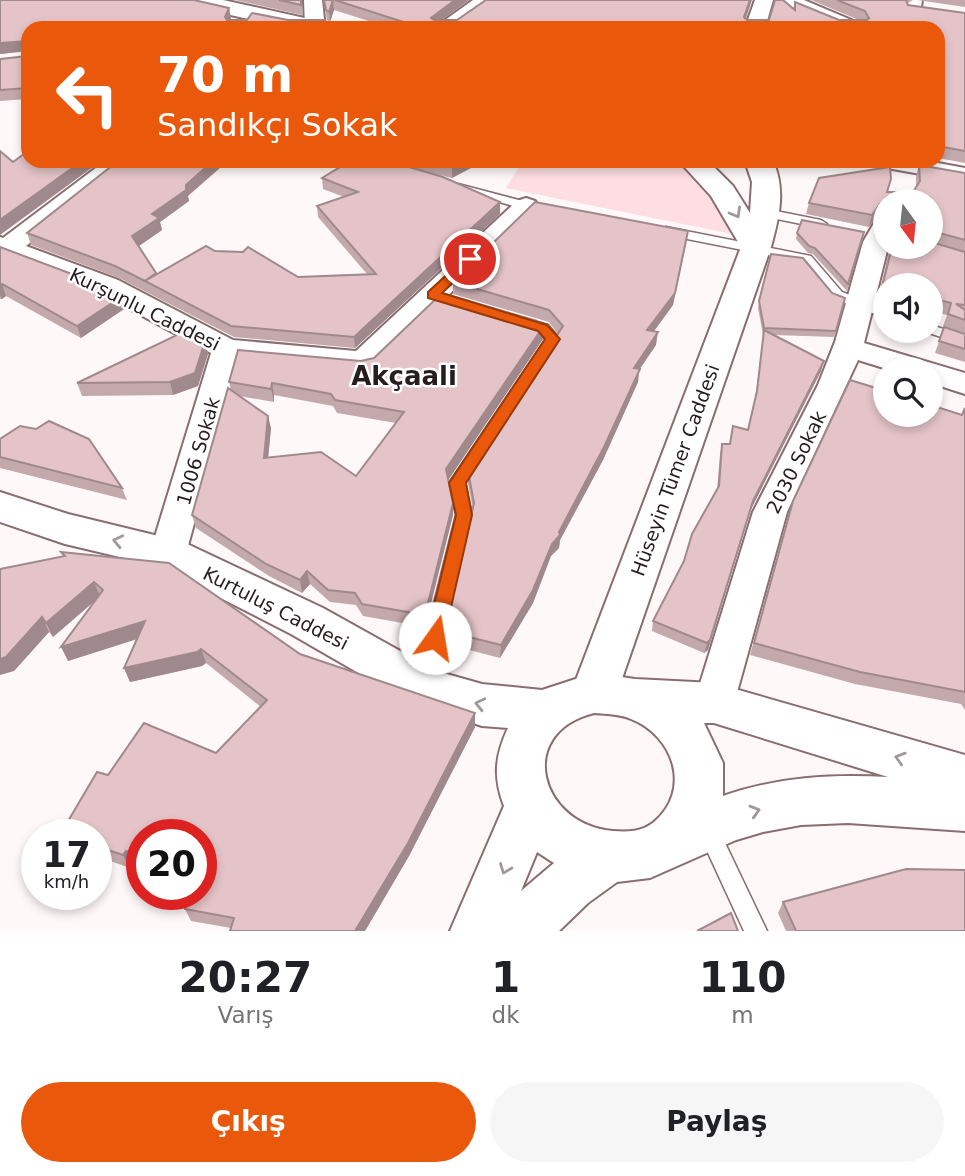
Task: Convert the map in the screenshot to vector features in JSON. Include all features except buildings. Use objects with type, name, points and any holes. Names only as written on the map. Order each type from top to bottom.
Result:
[{"type":"main road","points":[[194,0],[242,20]]},
{"type":"main road","points":[[700,168],[761,230]]},
{"type":"main road","points":[[761,168],[764,177],[761,230]]},
{"type":"main road","name":"Hüseyin Tümer Caddesi","points":[[613,696],[761,230]]},
{"type":"main road","name":"Kurtuluş Caddesi","points":[[0,507],[65,529],[168,553],[307,621],[423,687],[482,705],[548,711]]},
{"type":"main road","points":[[613,696],[648,703],[672,719],[690,741],[700,768],[700,796],[689,823],[688,835]]},
{"type":"main road","points":[[965,778],[714,703],[613,696],[569,699],[548,711],[531,729],[522,751],[520,778],[529,806],[548,831],[575,849],[607,858],[641,857],[725,819],[774,805],[863,799],[965,807]]},
{"type":"main road","points":[[478,931],[529,806]]},
{"type":"main road","points":[[519,931],[569,884],[607,858]]},
{"type":"street","points":[[313,0],[316,21]]},
{"type":"street","points":[[454,21],[485,0]]},
{"type":"street","points":[[757,21],[764,0]]},
{"type":"street","points":[[788,0],[837,21]]},
{"type":"street","points":[[4,246],[110,168]]},
{"type":"street","points":[[894,168],[901,189]]},
{"type":"street","points":[[926,168],[965,175]]},
{"type":"street","name":"Kurşunlu Caddesi","points":[[4,246],[108,286],[227,349],[363,361],[540,209]]},
{"type":"street","name":"2030 Sokak","points":[[714,703],[770,512],[833,385],[847,347],[873,309]]},
{"type":"street","points":[[847,347],[880,357]]},
{"type":"street","name":"1006 Sokak","points":[[168,553],[227,349]]},
{"type":"street","points":[[943,377],[965,384]]},
{"type":"lane","points":[[447,184],[540,209]]},
{"type":"lane","points":[[648,228],[839,228]]},
{"type":"lane","points":[[761,230],[807,259],[837,295],[873,309]]},
{"type":"lane","points":[[423,687],[464,515],[457,483],[553,339],[542,328],[506,317]]},
{"type":"lane","points":[[943,333],[965,341]]},
{"type":"lane","points":[[688,835],[755,931]]},
{"type":"shaded area","points":[[519,168],[692,168],[737,235],[506,188]]},
{"type":"district","name":"Akçaali","points":[[404,376]]},
{"type":"route","points":[[435,638],[464,515],[457,483],[553,339],[542,328],[433,295],[470,259]]}]
